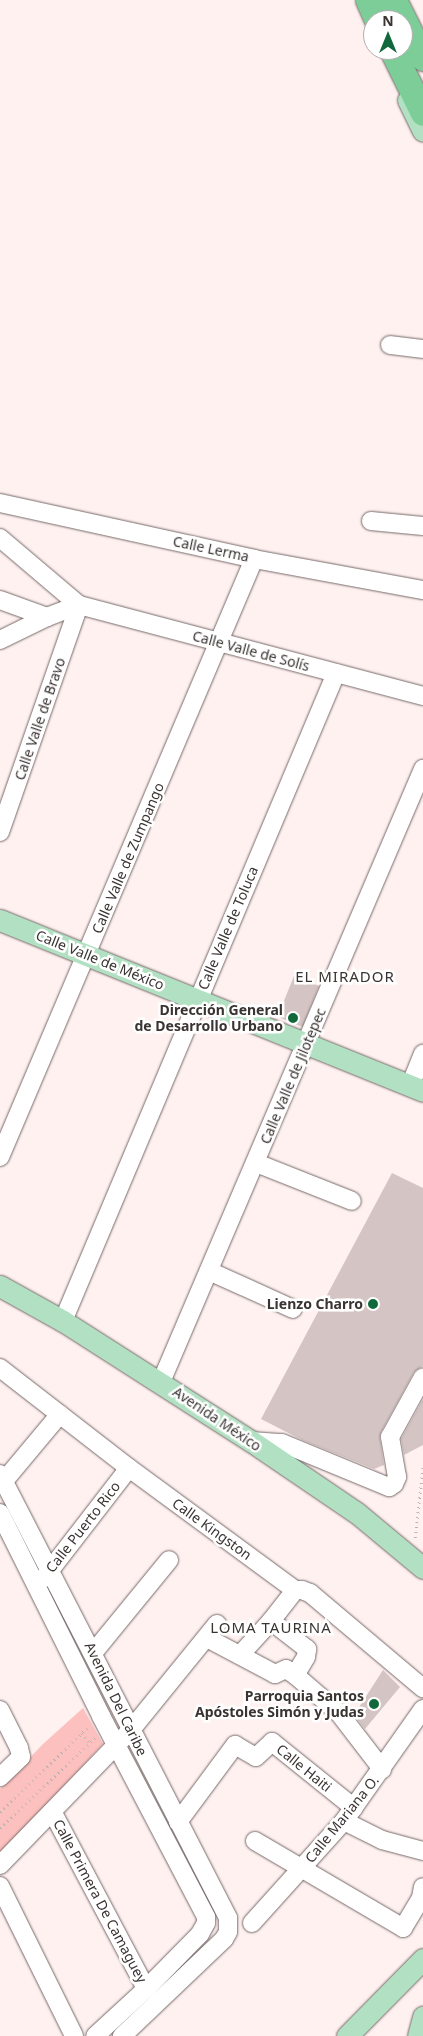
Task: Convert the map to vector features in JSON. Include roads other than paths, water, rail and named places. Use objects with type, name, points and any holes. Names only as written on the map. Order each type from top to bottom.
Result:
[{"type":"highway","points":[[394,0],[423,58]]},
{"type":"highway","points":[[413,54],[423,74]]},
{"type":"highway","points":[[397,60],[423,113]]},
{"type":"main road","points":[[389,60],[423,131]]},
{"type":"main road","name":"Calle Valle de México","points":[[0,920],[198,999],[306,1046],[416,1089]]},
{"type":"main road","name":"Avenida México","points":[[0,1286],[63,1321],[251,1441],[357,1513],[405,1551],[423,1568]]},
{"type":"main road","points":[[347,2036],[423,1959]]},
{"type":"main road","points":[[418,2036],[423,2017]]},
{"type":"street","points":[[390,345],[423,349]]},
{"type":"street","name":"Calle Lerma","points":[[0,503],[254,558],[423,590]]},
{"type":"street","points":[[371,521],[423,526]]},
{"type":"street","points":[[0,538],[79,605]]},
{"type":"street","name":"Calle Valle de Zumpango","points":[[0,1157],[254,558]]},
{"type":"street","points":[[0,600],[47,616]]},
{"type":"street","points":[[0,640],[47,616],[79,605]]},
{"type":"street","name":"Calle Valle de Solís","points":[[79,605],[423,696]]},
{"type":"street","name":"Calle Valle de Bravo","points":[[0,832],[79,605]]},
{"type":"street","name":"Calle Valle de Toluca","points":[[63,1321],[336,673]]},
{"type":"street","name":"Calle Valle de Jilotepec","points":[[161,1382],[423,769]]},
{"type":"street","points":[[416,1089],[423,1054]]},
{"type":"street","points":[[256,1163],[352,1201]]},
{"type":"street","points":[[209,1271],[293,1309]]},
{"type":"street","name":"Calle Kingston","points":[[0,1368],[129,1468],[295,1590],[310,1593],[423,1688]]},
{"type":"street","points":[[251,1441],[282,1443],[388,1487],[394,1484],[397,1477],[390,1437],[394,1427],[410,1405],[423,1377]]},
{"type":"street","points":[[2,1478],[60,1414]]},
{"type":"street","name":"Calle Puerto Rico","points":[[38,1586],[129,1468]]},
{"type":"street","name":"Avenida Del Caribe","points":[[2,1478],[93,1653],[130,1731],[226,1913],[229,1925],[224,1939],[122,2036]]},
{"type":"street","name":"Avenida Del Caribe","points":[[0,1513],[104,1722],[205,1912],[206,1923],[200,1934],[146,1989]]},
{"type":"street","points":[[93,1653],[169,1560]]},
{"type":"street","points":[[240,1655],[271,1621],[295,1590]]},
{"type":"street","points":[[0,1865],[53,1813],[130,1731],[212,1631],[240,1655],[275,1674],[290,1672],[306,1657],[306,1649],[271,1621]]},
{"type":"street","points":[[290,1672],[339,1712],[382,1769]]},
{"type":"street","name":"Calle Mariana O.","points":[[252,1922],[348,1815],[423,1709]]},
{"type":"street","points":[[0,1710],[19,1748],[20,1757],[0,1777]]},
{"type":"street","name":"Calle Haiti","points":[[178,1822],[235,1745],[256,1757],[272,1742],[348,1815],[382,1840],[423,1851]]},
{"type":"street","name":"Calle Primera De Camaguey","points":[[53,1813],[146,1989]]},
{"type":"street","points":[[255,1840],[403,1928],[421,1898],[423,1887]]},
{"type":"street","points":[[0,1886],[74,2036]]},
{"type":"street","points":[[95,2036],[146,1989]]},
{"type":"place","name":"Dirección General de Desarrollo Urbano","points":[[293,1018]]},
{"type":"place","name":"Lienzo Charro","points":[[373,1304]]},
{"type":"place","name":"Parroquia Santos Apóstoles Simón y Judas","points":[[374,1704]]},
{"type":"district","name":"EL MIRADOR","points":[[345,977]]},
{"type":"district","name":"LOMA TAURINA","points":[[271,1628]]}]
